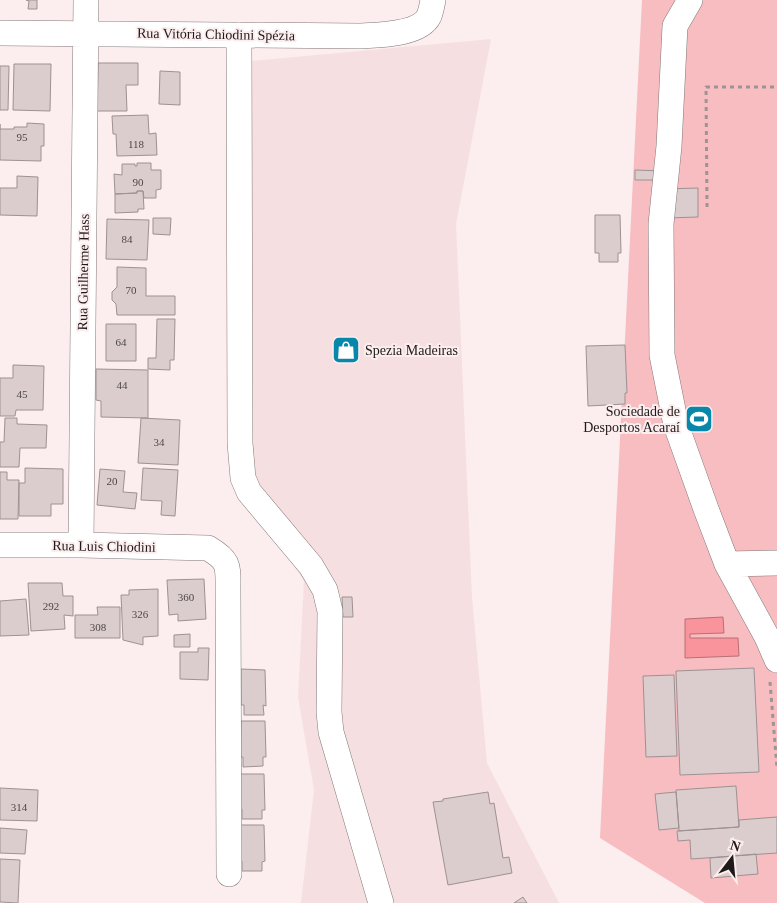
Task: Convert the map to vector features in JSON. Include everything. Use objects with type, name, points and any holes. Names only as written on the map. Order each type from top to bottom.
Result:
[{"type":"street","name":"Rua Guilherme Hass","points":[[81,545],[86,0]]},
{"type":"street","points":[[690,0],[675,26],[669,146],[661,224],[662,355],[676,425],[727,564],[767,637],[773,667]]},
{"type":"street","name":"Rua Vitória Chiodini Spézia","points":[[0,33],[359,36],[393,34],[415,28],[431,9]]},
{"type":"street","points":[[239,35],[240,443],[244,478],[249,492],[310,566],[324,590],[330,611],[329,712],[331,732],[381,903]]},
{"type":"street","name":"Rua Luis Chiodini","points":[[0,545],[208,548],[224,559],[228,566],[229,874]]},
{"type":"street","points":[[727,564],[777,564]]},
{"type":"path","points":[[707,207],[706,87],[777,87]]},
{"type":"path","points":[[773,667],[777,768]]},
{"type":"shaded area","name":"Sociedade de Desportos Acaraí","points":[[642,0],[777,0],[777,903],[705,903],[600,838]]},
{"type":"shaded area","name":"Spezia Madeiras","points":[[491,39],[456,224],[472,597],[487,763],[559,903],[301,903],[314,790],[298,697],[304,581],[233,476],[228,63]]},
{"type":"shaded area","points":[[723,617],[724,633],[690,634],[690,638],[738,638],[739,656],[685,658],[685,619]]},
{"type":"building","points":[[26,0],[37,0],[37,9],[28,9],[29,1]]},
{"type":"building","points":[[98,63],[138,63],[138,85],[126,85],[127,111],[97,111]]},
{"type":"building","points":[[14,64],[51,64],[50,111],[13,110]]},
{"type":"building","points":[[0,66],[9,66],[8,110],[0,110]]},
{"type":"building","points":[[160,71],[180,72],[180,105],[159,104]]},
{"type":"building","points":[[148,115],[149,134],[156,133],[157,155],[117,156],[116,134],[113,134],[112,116]]},
{"type":"building","points":[[27,123],[44,124],[44,146],[41,146],[41,161],[0,160],[0,129],[27,127]]},
{"type":"building","points":[[137,163],[151,163],[151,170],[161,170],[161,189],[156,190],[156,198],[144,198],[143,191],[115,194],[114,174],[122,175],[122,164],[135,164],[137,166]]},
{"type":"building","points":[[635,170],[663,171],[663,180],[635,180]]},
{"type":"building","points":[[17,176],[38,177],[37,216],[0,215],[0,188],[17,188]]},
{"type":"building","points":[[698,188],[698,217],[666,218],[665,189]]},
{"type":"building","points":[[137,191],[143,191],[144,209],[138,209],[138,212],[115,213],[115,194],[137,193]]},
{"type":"building","points":[[595,215],[620,215],[621,253],[618,253],[618,262],[599,262],[599,253],[595,253]]},
{"type":"building","points":[[153,218],[171,218],[170,235],[153,234]]},
{"type":"building","points":[[107,219],[149,220],[147,260],[106,259]]},
{"type":"building","points":[[117,267],[146,268],[146,296],[175,296],[175,315],[117,315],[116,304],[112,300],[112,292],[117,287]]},
{"type":"building","points":[[157,319],[175,319],[174,360],[170,360],[170,370],[148,369],[148,358],[156,358]]},
{"type":"building","points":[[106,324],[136,324],[136,361],[106,361]]},
{"type":"building","points":[[625,345],[627,393],[625,393],[625,404],[588,406],[586,346]]},
{"type":"building","points":[[13,365],[44,366],[43,410],[16,410],[15,416],[0,416],[0,378],[13,378]]},
{"type":"building","points":[[96,369],[148,370],[148,418],[101,417],[101,401],[96,400]]},
{"type":"building","points":[[5,418],[17,418],[17,424],[47,425],[46,448],[20,448],[19,467],[0,467],[0,442],[4,442]]},
{"type":"building","points":[[141,418],[180,420],[178,465],[138,463]]},
{"type":"building","points":[[25,468],[63,469],[63,504],[51,504],[51,516],[19,516],[19,483],[25,483]]},
{"type":"building","points":[[143,468],[178,470],[175,516],[161,515],[162,501],[141,500]]},
{"type":"building","points":[[100,469],[125,471],[123,492],[137,493],[135,509],[97,505]]},
{"type":"building","points":[[0,472],[7,472],[7,480],[19,480],[18,519],[0,519]]},
{"type":"building","points":[[204,579],[206,619],[178,621],[178,614],[169,615],[167,580]]},
{"type":"building","points":[[28,583],[62,583],[63,596],[73,596],[73,616],[64,615],[65,629],[31,631]]},
{"type":"building","points":[[158,589],[158,636],[143,637],[143,645],[123,640],[121,595],[129,595],[129,590]]},
{"type":"building","points":[[342,597],[352,597],[353,617],[343,617]]},
{"type":"building","points":[[26,599],[29,635],[0,636],[0,601]]},
{"type":"building","points":[[97,607],[120,607],[120,638],[75,638],[75,615],[98,615]]},
{"type":"building","points":[[190,634],[190,647],[174,647],[174,635]]},
{"type":"building","points":[[198,648],[209,648],[208,680],[180,679],[180,652],[198,652]]},
{"type":"building","points":[[754,668],[759,772],[680,775],[676,671]]},
{"type":"building","points":[[241,669],[265,670],[266,706],[263,705],[264,715],[244,715],[244,705],[241,705]]},
{"type":"building","points":[[674,675],[677,756],[646,757],[643,676]]},
{"type":"building","points":[[241,721],[265,721],[266,757],[263,757],[263,766],[243,767],[243,757],[240,757]]},
{"type":"building","points":[[240,774],[264,774],[265,810],[262,810],[262,819],[242,819],[242,809],[240,809]]},
{"type":"building","points":[[736,786],[739,827],[679,831],[676,790]]},
{"type":"building","points":[[0,788],[38,790],[37,821],[0,820]]},
{"type":"building","points":[[488,792],[490,804],[494,803],[503,858],[509,857],[512,873],[448,885],[433,802]]},
{"type":"building","points":[[676,792],[679,828],[659,830],[655,794]]},
{"type":"building","points":[[777,817],[777,853],[691,859],[690,840],[678,841],[677,831],[739,827],[739,820]]},
{"type":"building","points":[[239,825],[264,825],[265,861],[262,862],[262,871],[242,871],[242,861],[239,861]]},
{"type":"building","points":[[0,828],[27,830],[25,854],[0,853]]},
{"type":"building","points":[[756,854],[758,874],[711,878],[710,858]]},
{"type":"building","points":[[0,859],[20,860],[18,903],[0,902]]},
{"type":"building","points":[[523,897],[527,903],[514,903]]},
{"type":"place","name":"Spezia Madeiras","points":[[346,350]]},
{"type":"place","name":"Sociedade de Desportos Acaraí","points":[[699,419]]}]
